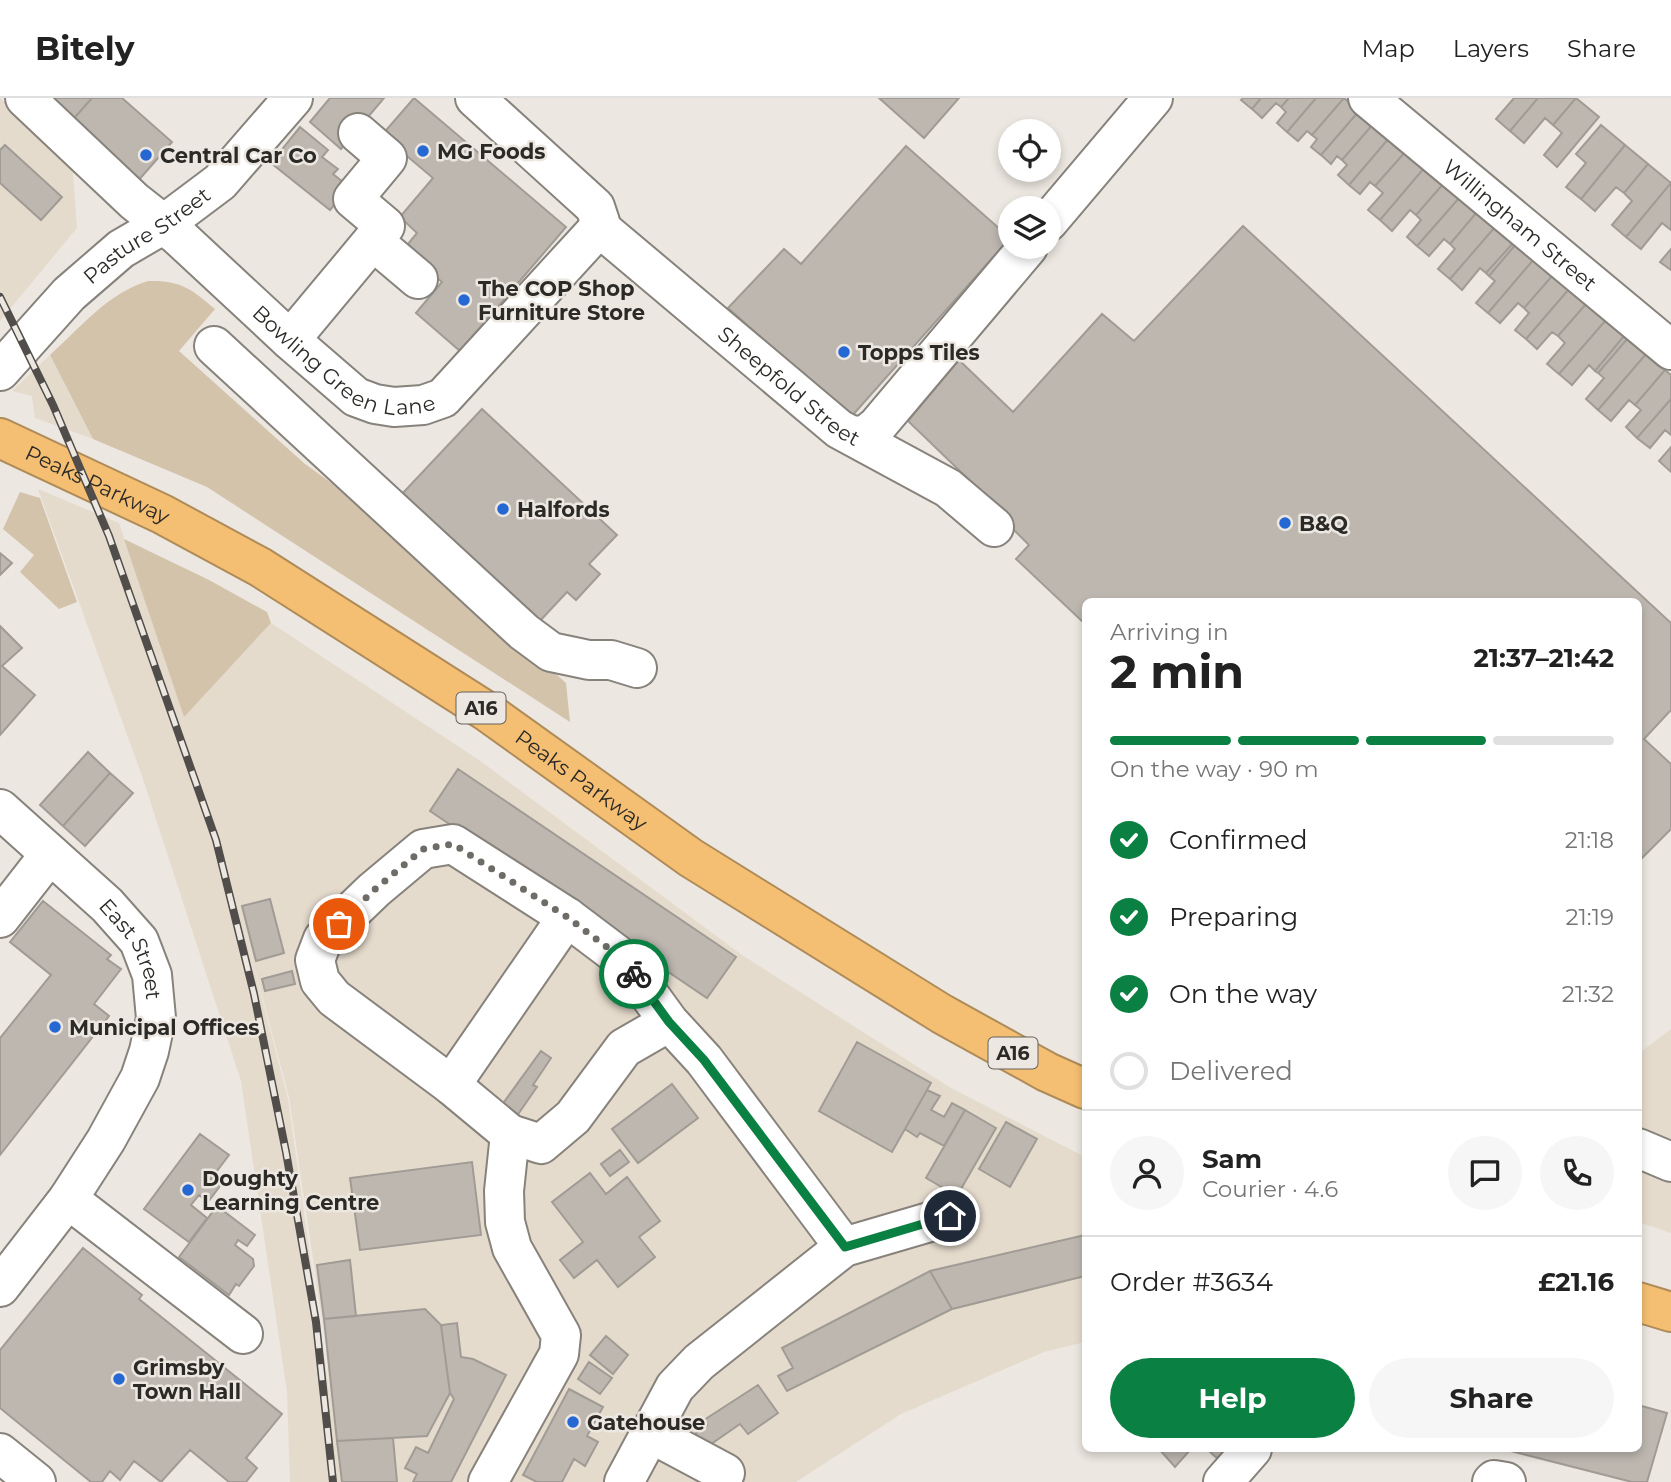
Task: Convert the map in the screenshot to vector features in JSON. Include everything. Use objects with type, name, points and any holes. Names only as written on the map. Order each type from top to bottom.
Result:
[{"type":"highway","name":"Peaks Parkway","points":[[0,438],[162,514],[260,567],[486,711],[691,858],[942,1014],[1047,1072],[1082,1088]]},
{"type":"highway","points":[[1642,1303],[1671,1312]]},
{"type":"street","name":"Bowling Green Lane","points":[[25,98],[134,201],[164,224],[290,340],[356,397],[375,404],[394,407],[443,398],[600,222]]},
{"type":"street","name":"Pasture Street","points":[[0,371],[69,294],[121,249],[164,224],[220,182],[293,98]]},
{"type":"street","name":"Sheepfold Street","points":[[475,98],[595,206],[600,222],[839,429],[948,488],[994,527]]},
{"type":"street","points":[[1061,207],[1153,98]]},
{"type":"street","name":"Willingham Street","points":[[1368,98],[1671,350]]},
{"type":"street","points":[[290,340],[385,226],[353,200],[387,158],[358,133]]},
{"type":"street","points":[[373,241],[418,279]]},
{"type":"street","points":[[853,436],[866,435],[877,426],[1018,259]]},
{"type":"street","points":[[214,346],[524,632],[551,652],[589,660],[611,660],[637,668]]},
{"type":"street","name":"East Street","points":[[0,809],[107,905],[139,940],[149,962],[154,985],[156,1018],[140,1078],[106,1140],[68,1199],[0,1287]]},
{"type":"street","points":[[669,1022],[624,1048],[573,1117],[541,1144],[510,1134],[451,1085],[334,998],[320,981],[315,960],[323,939],[374,890],[423,849],[453,844],[567,917],[624,960],[669,1022],[704,1060],[845,1247]]},
{"type":"street","points":[[3,907],[50,853]]},
{"type":"street","points":[[451,1085],[567,917]]},
{"type":"street","points":[[488,1482],[559,1354],[561,1335],[512,1248],[505,1222],[504,1191],[510,1134]]},
{"type":"street","points":[[1642,1150],[1671,1162]]},
{"type":"street","points":[[68,1199],[243,1334]]},
{"type":"street","points":[[624,1482],[675,1387],[699,1362],[845,1247],[950,1216]]},
{"type":"street","points":[[650,1433],[725,1472]]},
{"type":"street","points":[[1223,1482],[1249,1452]]},
{"type":"street","points":[[0,1453],[36,1482]]},
{"type":"street","points":[[1492,1482],[1506,1482]]},
{"type":"shaded area","points":[[0,98],[72,162],[77,228],[0,321]]},
{"type":"shaded area","points":[[148,281],[169,282],[185,287],[215,309],[179,351],[305,464],[386,522],[566,683],[570,722],[207,487],[93,439],[50,355],[107,303]]},
{"type":"shaded area","points":[[50,355],[93,439],[35,418],[32,396],[12,391]]},
{"type":"shaded area","points":[[38,489],[119,523],[184,716],[271,623],[479,760],[742,955],[951,1088],[1082,1155],[1082,1343],[1044,1352],[901,1414],[796,1482],[290,1482],[287,1392],[241,1081],[142,776]],"holes":[[[233,886],[289,1097],[326,1346],[330,1397],[288,1099]]]},
{"type":"shaded area","points":[[20,492],[40,498],[77,602],[59,609],[20,572],[34,555],[3,529]]},
{"type":"shaded area","points":[[124,539],[209,580],[267,612],[271,623],[184,717]]},
{"type":"shaded area","points":[[1671,1029],[1671,1233],[1642,1223],[1642,1051]]},
{"type":"building","points":[[38,98],[92,98],[68,125]]},
{"type":"building","points":[[92,98],[122,98],[172,142],[137,182],[70,123]]},
{"type":"building","points":[[330,98],[384,98],[341,149],[310,122]]},
{"type":"building","points":[[414,98],[566,227],[460,351],[416,313],[442,282],[404,249],[417,233],[400,217],[433,178],[382,135]]},
{"type":"building","points":[[879,98],[959,98],[924,138]]},
{"type":"building","points":[[1261,98],[1252,109],[1241,100]]},
{"type":"building","points":[[1261,98],[1289,98],[1281,107],[1276,103],[1262,118],[1252,109]]},
{"type":"building","points":[[1289,98],[1316,98],[1287,132],[1277,123],[1286,112],[1281,107]]},
{"type":"building","points":[[1316,98],[1344,98],[1312,135],[1307,131],[1298,141],[1287,132]]},
{"type":"building","points":[[1344,98],[1359,111],[1321,155],[1311,147],[1317,139],[1312,135]]},
{"type":"building","points":[[1514,98],[1538,98],[1510,131],[1496,119]]},
{"type":"building","points":[[1538,98],[1576,98],[1553,125],[1545,118],[1524,143],[1510,131]]},
{"type":"building","points":[[1576,98],[1599,117],[1557,167],[1544,155],[1562,133],[1553,125]]},
{"type":"building","points":[[1359,111],[1374,123],[1342,160],[1337,156],[1331,164],[1321,155]]},
{"type":"building","points":[[1374,123],[1390,137],[1349,185],[1338,175],[1347,165],[1342,160]]},
{"type":"building","points":[[1601,125],[1625,145],[1581,199],[1566,187],[1586,163],[1576,154]]},
{"type":"building","points":[[300,127],[328,150],[322,157],[338,169],[333,174],[349,187],[330,210],[271,163]]},
{"type":"building","points":[[1390,137],[1406,151],[1375,186],[1370,182],[1360,194],[1349,185]]},
{"type":"building","points":[[5,145],[62,197],[41,220],[0,183],[0,150]]},
{"type":"building","points":[[1625,145],[1648,164],[1624,193],[1616,187],[1595,211],[1581,199]]},
{"type":"building","points":[[906,146],[998,227],[998,252],[851,417],[728,308],[784,249],[801,264]]},
{"type":"building","points":[[1406,151],[1425,167],[1380,220],[1368,210],[1383,193],[1375,186]]},
{"type":"building","points":[[1648,164],[1671,183],[1626,237],[1612,225],[1632,201],[1624,193]]},
{"type":"building","points":[[1425,167],[1444,183],[1416,215],[1410,210],[1392,231],[1380,220]]},
{"type":"building","points":[[1444,183],[1460,197],[1417,246],[1407,237],[1421,220],[1416,215]]},
{"type":"building","points":[[1671,183],[1671,230],[1662,223],[1641,249],[1626,237]]},
{"type":"building","points":[[1460,197],[1477,212],[1450,244],[1444,239],[1429,256],[1417,246]]},
{"type":"building","points":[[1477,212],[1495,227],[1450,279],[1438,269],[1455,249],[1450,244]]},
{"type":"building","name":"B&Q","points":[[1243,226],[1671,623],[1671,710],[1644,739],[1671,764],[1671,829],[1642,858],[1642,598],[1082,598],[1082,621],[1016,559],[1029,545],[986,502],[989,499],[908,421],[959,360],[1013,412],[1102,314],[1134,341]]},
{"type":"building","points":[[1495,227],[1514,242],[1486,273],[1480,268],[1462,290],[1450,279]]},
{"type":"building","points":[[1514,242],[1516,244],[1489,276],[1486,273]]},
{"type":"building","points":[[1516,244],[1534,259],[1488,313],[1476,303],[1495,281],[1489,276]]},
{"type":"building","points":[[1671,249],[1671,270],[1660,262]]},
{"type":"building","points":[[1534,259],[1553,275],[1524,308],[1518,303],[1500,323],[1488,313]]},
{"type":"building","points":[[1553,275],[1569,289],[1526,339],[1515,330],[1529,313],[1524,308]]},
{"type":"building","points":[[1569,289],[1586,304],[1558,336],[1552,332],[1537,349],[1526,339]]},
{"type":"building","points":[[1586,304],[1606,320],[1559,374],[1547,364],[1565,343],[1558,336]]},
{"type":"building","points":[[1606,320],[1624,336],[1595,371],[1589,365],[1572,385],[1559,374]]},
{"type":"building","points":[[1624,336],[1628,338],[1598,373],[1595,371]]},
{"type":"building","points":[[1628,338],[1646,354],[1598,410],[1586,399],[1604,378],[1598,373]]},
{"type":"building","points":[[1646,354],[1665,370],[1635,405],[1629,400],[1611,421],[1598,410]]},
{"type":"building","points":[[1665,370],[1671,375],[1671,399],[1637,438],[1626,427],[1641,410],[1635,405]]},
{"type":"building","points":[[1671,399],[1671,435],[1665,430],[1650,448],[1637,438]]},
{"type":"building","name":"Halfords","points":[[482,409],[617,535],[589,564],[600,574],[576,600],[567,592],[538,623],[401,495]]},
{"type":"building","points":[[1671,447],[1671,472],[1659,461]]},
{"type":"building","points":[[0,553],[12,563],[0,575]]},
{"type":"building","points":[[0,626],[22,648],[2,666],[35,695],[0,735]]},
{"type":"building","points":[[88,752],[110,773],[63,826],[40,805]]},
{"type":"building","points":[[458,769],[736,957],[707,998],[430,811]]},
{"type":"building","points":[[110,773],[133,793],[85,846],[63,826]]},
{"type":"building","points":[[270,899],[284,953],[256,961],[242,906]]},
{"type":"building","name":"Municipal Offices","points":[[43,901],[111,955],[107,959],[121,969],[94,1004],[109,1016],[0,1155],[0,1038],[51,975],[10,942]]},
{"type":"building","points":[[292,971],[295,984],[265,991],[262,979]]},
{"type":"building","points":[[857,1042],[931,1083],[892,1152],[819,1111]]},
{"type":"building","points":[[541,1051],[551,1058],[533,1085],[537,1087],[514,1120],[499,1109]]},
{"type":"building","points":[[672,1084],[698,1118],[638,1163],[612,1129]]},
{"type":"building","points":[[927,1090],[940,1096],[931,1110],[944,1117],[952,1103],[965,1110],[944,1146],[920,1133],[917,1137],[905,1129]]},
{"type":"building","points":[[965,1110],[996,1128],[957,1196],[926,1178]]},
{"type":"building","points":[[1006,1122],[1037,1139],[1010,1187],[979,1169]]},
{"type":"building","name":"Doughty Learning Centre","points":[[200,1134],[229,1155],[211,1179],[220,1186],[208,1202],[199,1195],[191,1205],[207,1218],[189,1242],[144,1209]]},
{"type":"building","points":[[620,1150],[629,1162],[610,1176],[601,1164]]},
{"type":"building","points":[[472,1162],[481,1235],[360,1250],[350,1178]]},
{"type":"building","points":[[590,1173],[606,1194],[627,1177],[660,1221],[639,1237],[655,1257],[618,1287],[597,1260],[574,1278],[560,1260],[583,1242],[552,1202]]},
{"type":"building","points":[[217,1206],[255,1235],[247,1246],[238,1240],[235,1245],[253,1259],[254,1266],[229,1295],[179,1257]]},
{"type":"building","points":[[1082,1236],[1082,1277],[952,1309],[930,1271]]},
{"type":"building","name":"Grimsby Town Hall","points":[[83,1248],[142,1295],[139,1299],[282,1414],[246,1458],[257,1468],[246,1482],[229,1482],[190,1450],[161,1482],[134,1461],[120,1480],[110,1471],[102,1482],[91,1482],[0,1408],[0,1350]]},
{"type":"building","points":[[350,1260],[356,1316],[324,1319],[317,1265]]},
{"type":"building","points":[[930,1271],[952,1309],[787,1391],[778,1376],[793,1368],[782,1348]]},
{"type":"building","points":[[425,1309],[441,1325],[450,1393],[427,1436],[337,1441],[324,1319]]},
{"type":"building","points":[[457,1323],[461,1357],[473,1359],[506,1375],[451,1482],[413,1482],[417,1474],[405,1468],[416,1447],[428,1453],[454,1399],[450,1393],[441,1325]]},
{"type":"building","points":[[606,1336],[628,1355],[613,1374],[590,1355]]},
{"type":"building","points":[[589,1362],[612,1378],[600,1394],[578,1379]]},
{"type":"building","points":[[758,1385],[778,1413],[748,1434],[740,1424],[701,1451],[691,1437],[707,1425],[704,1420]]},
{"type":"building","name":"Gatehouse","points":[[569,1389],[603,1407],[587,1436],[598,1442],[585,1466],[574,1459],[562,1482],[537,1482],[523,1475]]},
{"type":"building","points":[[1642,1406],[1667,1413],[1647,1482],[1632,1482],[1515,1452],[1642,1452]]},
{"type":"building","points":[[393,1438],[397,1482],[342,1482],[337,1441]]},
{"type":"building","points":[[1162,1452],[1188,1452],[1175,1467]]},
{"type":"building","points":[[1210,1452],[1230,1452],[1221,1462]]},
{"type":"railway","points":[[0,297],[53,405],[109,536],[216,840],[254,994],[286,1152],[316,1322],[333,1482]]},
{"type":"way so far","points":[[339,924],[423,849],[453,844],[567,917],[624,960],[634,974]]},
{"type":"place","name":"MG Foods","points":[[423,151]]},
{"type":"place","name":"Central Car Co","points":[[146,155]]},
{"type":"place","name":"The COP Shop Furniture Store","points":[[464,300]]},
{"type":"place","name":"Topps Tiles","points":[[844,352]]},
{"type":"place","name":"Halfords","points":[[503,509]]},
{"type":"place","name":"B&Q","points":[[1285,523]]},
{"type":"place","name":"Municipal Offices","points":[[55,1027]]},
{"type":"place","name":"Doughty Learning Centre","points":[[188,1190]]},
{"type":"place","name":"Grimsby Town Hall","points":[[119,1379]]},
{"type":"place","name":"Gatehouse","points":[[573,1422]]},
{"type":"route","points":[[634,974],[669,1022],[704,1060],[845,1247],[950,1216]]}]
